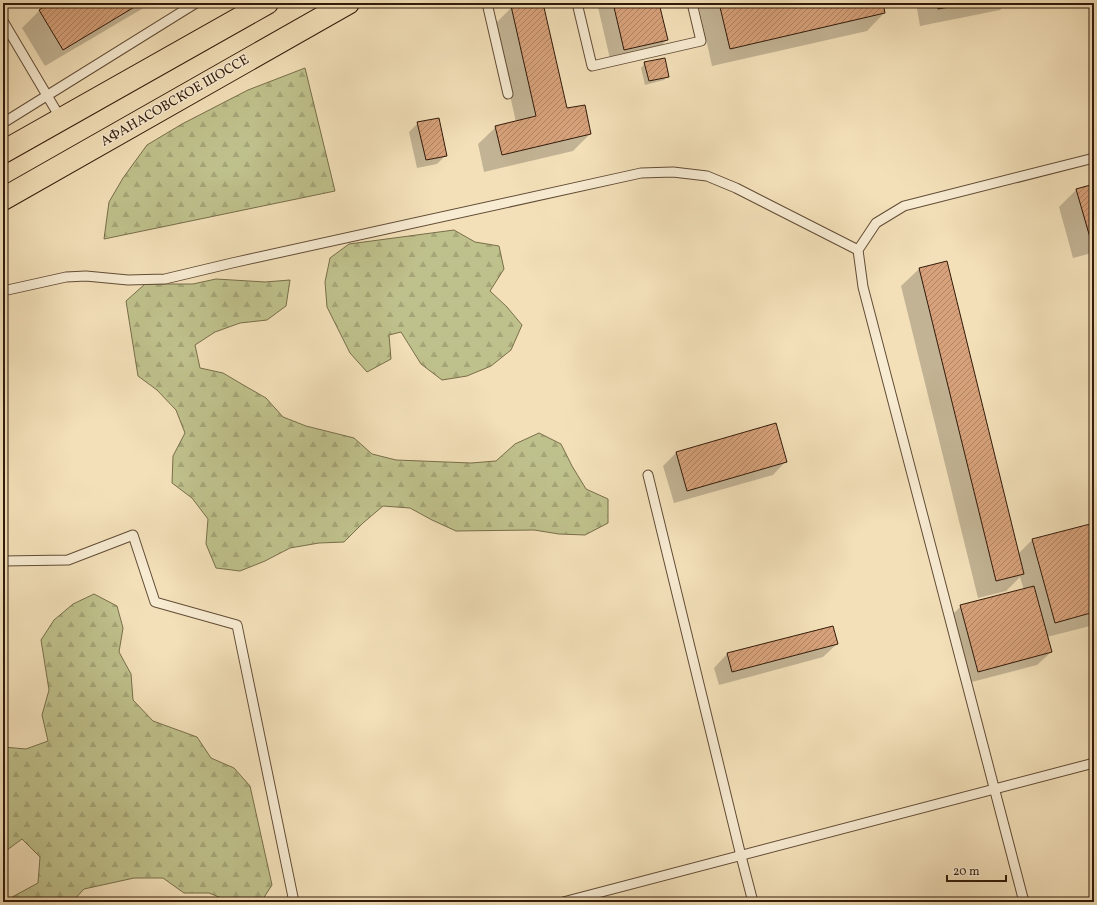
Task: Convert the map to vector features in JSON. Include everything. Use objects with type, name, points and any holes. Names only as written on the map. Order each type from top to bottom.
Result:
[{"type":"main road","points":[[3,152],[267,3]]},
{"type":"main road","name":"АФАНАСОВСКОЕ ШОССЕ","points":[[3,199],[348,3]]},
{"type":"lane","points":[[3,123],[196,3]]},
{"type":"lane","points":[[487,3],[508,94]]},
{"type":"lane","points":[[578,3],[592,66],[701,41],[692,3]]},
{"type":"lane","points":[[3,21],[61,119]]},
{"type":"lane","points":[[1024,902],[863,287],[858,250],[876,223],[904,206],[1094,158]]},
{"type":"lane","points":[[3,291],[66,277],[86,276],[128,280],[165,279],[641,173],[673,172],[707,176],[736,188],[858,250]]},
{"type":"lane","points":[[648,475],[753,902]]},
{"type":"lane","points":[[3,561],[68,560],[134,535],[155,602],[237,625],[294,902]]},
{"type":"lane","points":[[563,902],[1094,763]]},
{"type":"green space","points":[[305,68],[335,191],[104,239],[109,202],[123,178],[147,145],[182,124],[248,90]]},
{"type":"green space","points":[[454,230],[475,242],[499,246],[504,269],[490,291],[507,307],[522,325],[511,350],[491,366],[467,376],[442,380],[421,364],[401,332],[389,335],[391,359],[367,372],[350,353],[327,307],[325,282],[330,258],[349,244]]},
{"type":"green space","points":[[216,279],[265,282],[290,280],[286,306],[267,320],[240,323],[215,332],[195,345],[200,368],[223,373],[266,398],[283,417],[306,426],[354,438],[372,454],[396,460],[471,463],[496,461],[515,444],[539,433],[561,444],[586,489],[608,499],[608,523],[585,535],[559,534],[534,530],[456,531],[410,508],[383,506],[344,542],[319,543],[290,548],[265,561],[240,571],[216,568],[206,544],[208,519],[192,498],[172,483],[173,456],[185,433],[176,410],[157,390],[138,376],[126,301],[145,284],[193,284]]},
{"type":"green space","points":[[94,594],[117,606],[123,628],[119,652],[131,674],[133,700],[153,721],[197,737],[211,758],[234,768],[250,786],[272,885],[261,902],[231,902],[209,893],[184,893],[163,878],[134,878],[84,889],[72,902],[3,902],[38,883],[40,857],[22,839],[3,853],[3,747],[26,749],[48,741],[42,715],[49,690],[41,640],[54,620],[73,604]]},
{"type":"building","points":[[50,3],[141,3],[63,50],[39,10]]},
{"type":"building","points":[[525,3],[543,3],[567,108],[585,105],[591,134],[502,155],[495,126],[536,116],[511,6]]},
{"type":"building","points":[[613,3],[659,3],[668,40],[624,50]]},
{"type":"building","points":[[719,3],[883,3],[885,13],[730,49]]},
{"type":"building","points":[[936,3],[970,3],[938,9]]},
{"type":"building","points":[[665,58],[669,77],[649,81],[644,62]]},
{"type":"building","points":[[439,118],[447,156],[426,160],[417,122]]},
{"type":"building","points":[[1094,184],[1094,240],[1091,241],[1076,189]]},
{"type":"building","points":[[947,261],[1024,574],[996,581],[919,268]]},
{"type":"building","points":[[776,423],[787,462],[687,491],[676,452]]},
{"type":"building","points":[[1094,523],[1094,612],[1055,623],[1032,539]]},
{"type":"building","points":[[1034,586],[1052,652],[978,672],[960,605]]},
{"type":"building","points":[[833,626],[838,644],[732,672],[727,653]]}]
